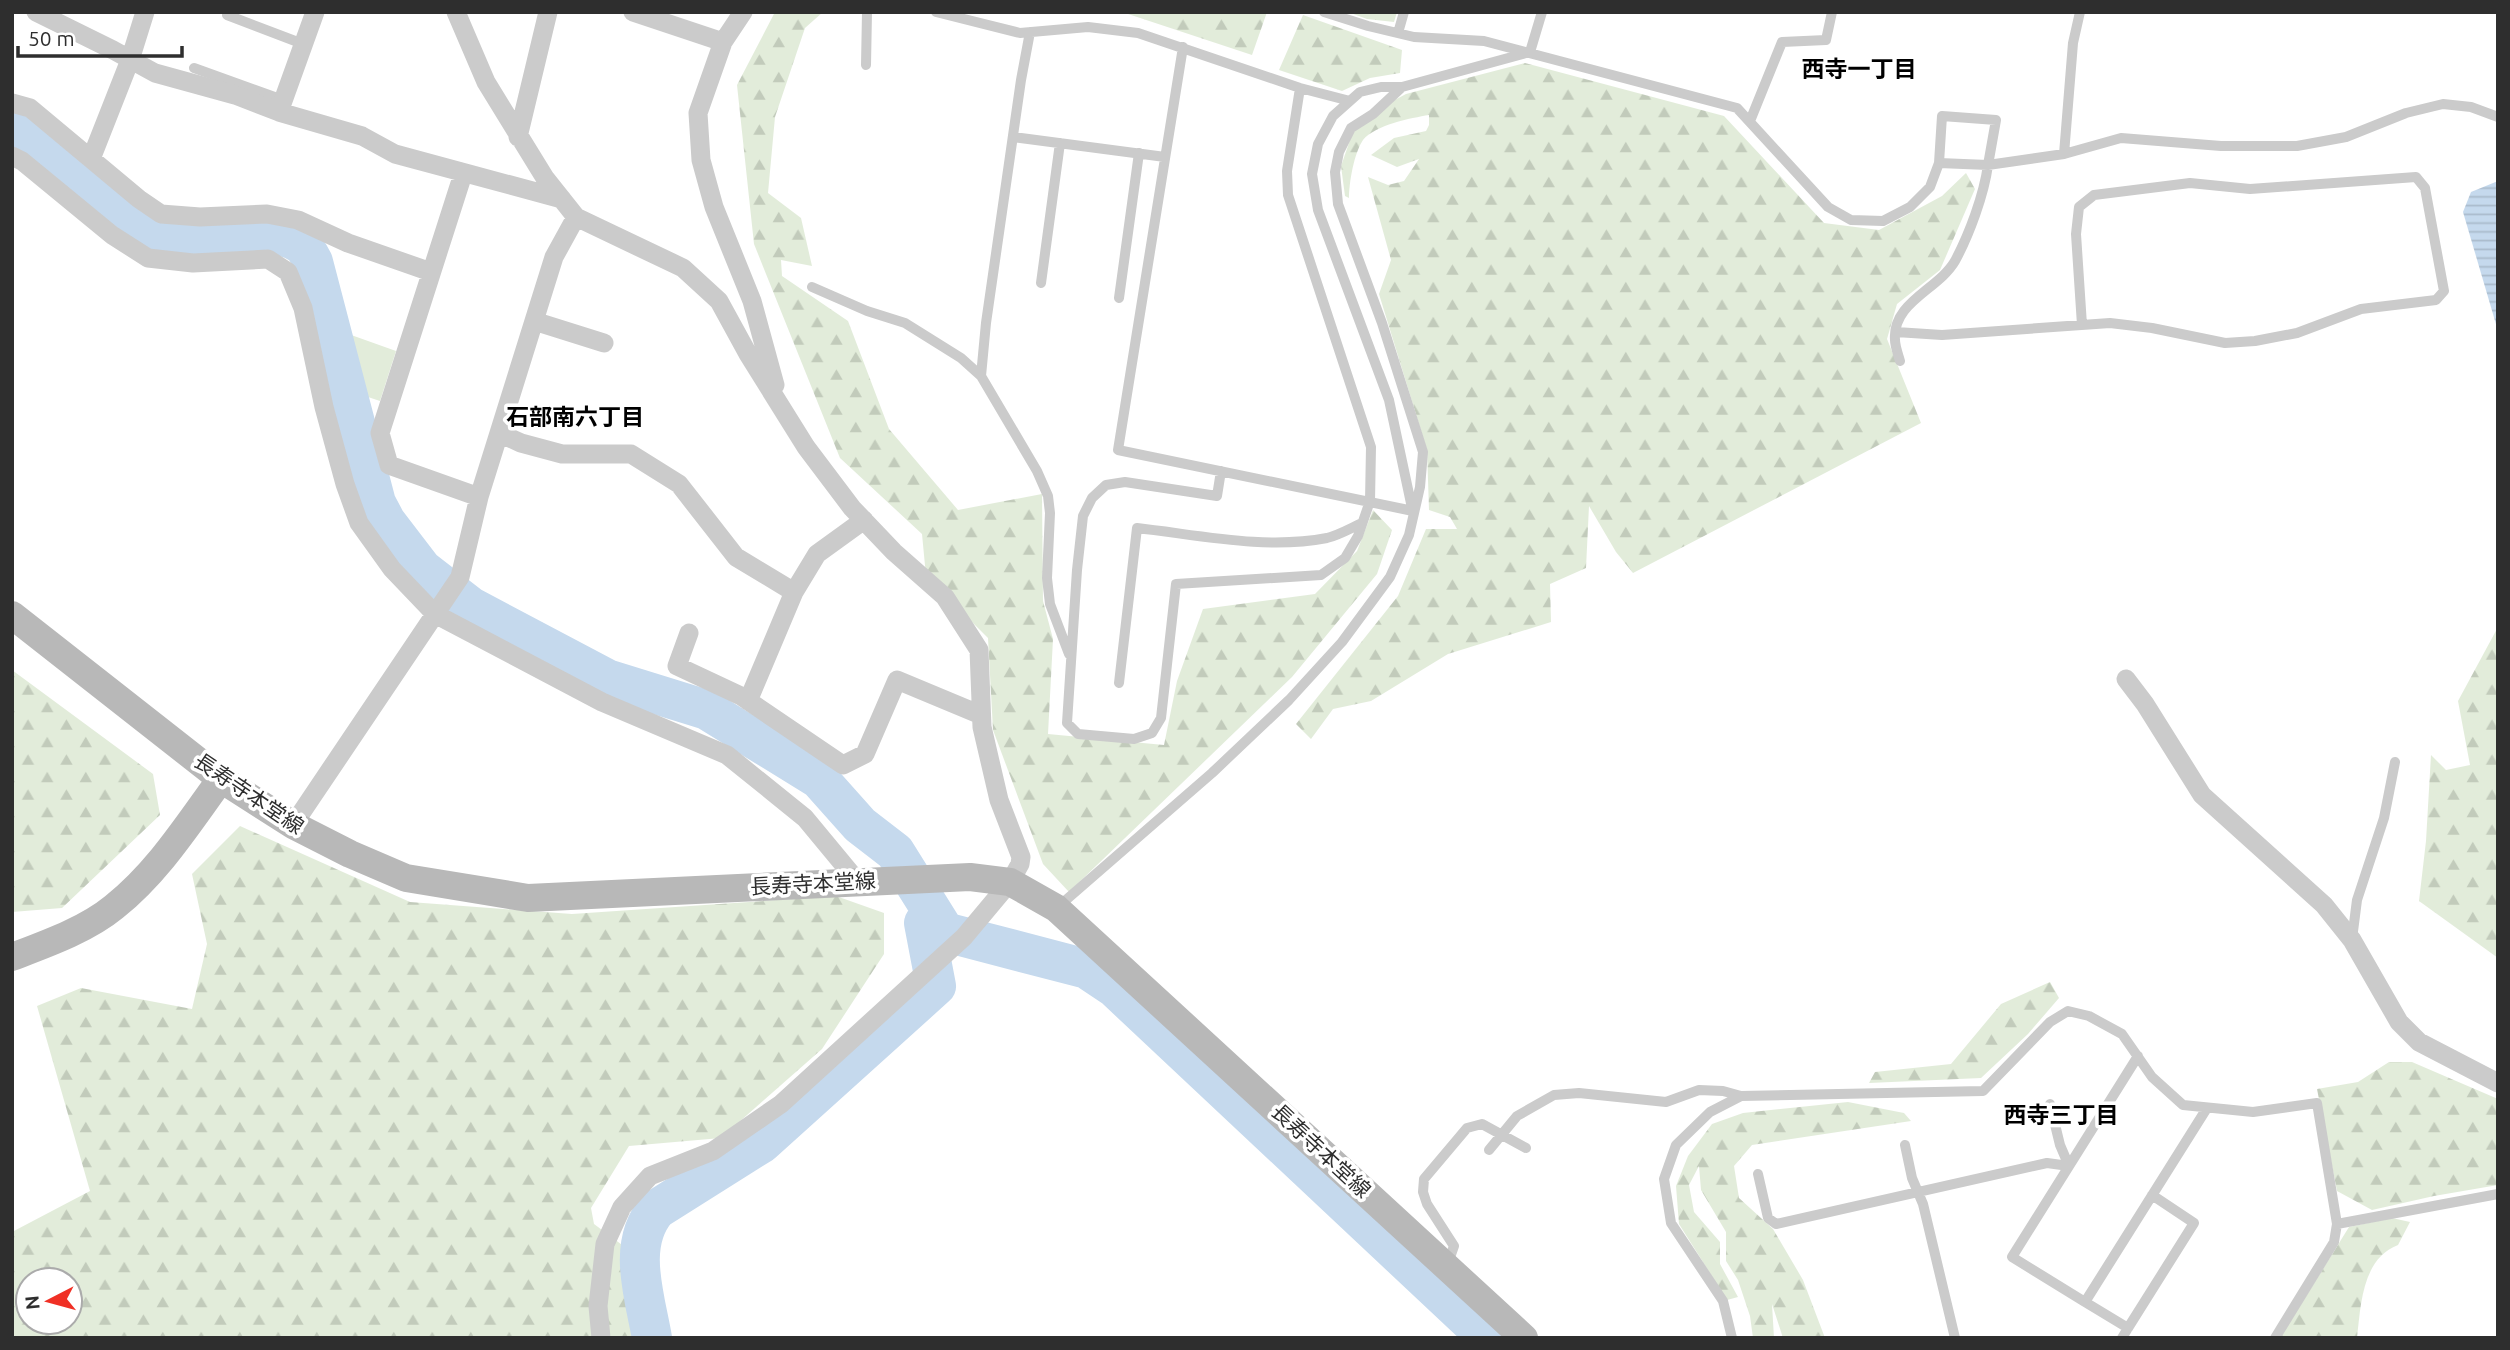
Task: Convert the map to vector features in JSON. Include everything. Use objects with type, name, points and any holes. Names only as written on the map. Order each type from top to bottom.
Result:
[{"type":"main road","name":"長寿寺本堂線","points":[[12,615],[221,779],[293,825],[406,878],[528,898],[971,877],[1010,882],[1056,908],[1524,1338]]},
{"type":"main road","points":[[12,957],[59,937],[113,909],[154,870],[221,779]]},
{"type":"street","points":[[36,12],[155,73],[281,106],[362,136],[395,154],[562,199]]},
{"type":"street","points":[[91,159],[130,60],[145,12]]},
{"type":"street","points":[[281,106],[315,12]]},
{"type":"street","points":[[518,137],[548,12]]},
{"type":"street","points":[[633,12],[723,42]]},
{"type":"street","points":[[743,12],[723,42],[698,113],[701,160],[714,206],[752,301],[782,409]]},
{"type":"street","points":[[453,13],[486,82],[518,137],[545,178],[576,217],[683,268],[719,301],[806,447],[864,520],[894,552],[945,597],[979,650],[982,727],[999,800],[1020,850],[1020,864],[1010,882],[974,926],[781,1104],[713,1150],[650,1176],[622,1206],[605,1244],[598,1306],[601,1338]]},
{"type":"street","points":[[12,103],[30,108],[139,200],[161,214],[200,217],[267,214],[298,220],[348,243],[431,272]]},
{"type":"street","points":[[12,156],[22,161],[112,235],[148,258],[193,263],[268,259],[288,272],[303,308],[324,407],[345,484],[359,523],[392,569],[436,614],[603,702],[727,755],[805,818],[858,882]]},
{"type":"street","points":[[463,174],[380,433],[389,465],[479,497]]},
{"type":"street","points":[[293,825],[460,578],[479,497],[554,257],[576,217]]},
{"type":"street","points":[[534,321],[604,343]]},
{"type":"street","points":[[499,433],[521,443],[562,454],[631,454],[679,484],[736,557],[794,592]]},
{"type":"street","points":[[748,701],[794,592],[817,554],[864,520]]},
{"type":"street","points":[[689,634],[677,666],[748,701],[843,765],[865,754],[897,680],[981,715]]},
{"type":"street","points":[[2126,679],[2145,704],[2202,795],[2324,905],[2352,940],[2399,1022],[2419,1042],[2498,1083]]},
{"type":"lane","points":[[866,65],[867,12]]},
{"type":"lane","points":[[936,12],[1020,33],[1088,27],[1138,33],[1300,88],[1350,101]]},
{"type":"lane","points":[[1324,12],[1414,37],[1484,41],[1737,108],[1828,207],[1851,220],[1883,221],[1910,207],[1930,187],[1938,163],[1942,116],[1996,120],[1976,210],[1954,262],[1938,282],[1909,305],[1897,320],[1895,340],[1900,361]]},
{"type":"lane","points":[[1398,33],[1404,12]]},
{"type":"lane","points":[[1530,52],[1542,12]]},
{"type":"lane","points":[[1750,121],[1782,43],[1826,40],[1832,12]]},
{"type":"lane","points":[[2064,153],[2073,43],[2080,12]]},
{"type":"lane","points":[[227,15],[303,44]]},
{"type":"lane","points":[[981,376],[986,323],[1030,32]]},
{"type":"lane","points":[[1183,47],[1118,450],[1413,512]]},
{"type":"lane","points":[[1413,512],[1389,400],[1318,210],[1312,174],[1318,144],[1333,116],[1360,92],[1381,87],[1402,87],[1530,52]]},
{"type":"lane","points":[[194,68],[281,106]]},
{"type":"lane","points":[[1056,908],[1212,773],[1289,700],[1333,652],[1390,577],[1409,535],[1420,487],[1423,452],[1382,323],[1338,204],[1335,173],[1339,152],[1351,128],[1373,114],[1402,87]]},
{"type":"lane","points":[[1221,471],[1217,496],[1125,482],[1106,485],[1092,498],[1083,516],[1070,658],[1067,723],[1078,734],[1133,738],[1152,733],[1161,718],[1176,584],[1321,575],[1345,558],[1370,502],[1371,447],[1288,195],[1287,171],[1300,88]]},
{"type":"lane","points":[[1938,163],[1988,165],[2064,153],[2121,138],[2221,146],[2297,146],[2346,138],[2406,113],[2443,104],[2471,107],[2498,117]]},
{"type":"lane","points":[[1013,137],[1165,157]]},
{"type":"lane","points":[[1041,283],[1060,143]]},
{"type":"lane","points":[[1119,298],[1139,153]]},
{"type":"lane","points":[[1896,332],[1942,335],[2082,325],[2110,323],[2152,328],[2225,343],[2255,341],[2297,333],[2361,309],[2437,300],[2444,291],[2425,188],[2416,177],[2250,189],[2190,183],[2094,195],[2079,206],[2076,234],[2082,325]]},
{"type":"lane","points":[[812,287],[867,311],[905,323],[961,358],[981,376],[1037,471],[1048,496],[1050,513],[1046,578],[1050,604],[1070,658]]},
{"type":"lane","points":[[1119,683],[1137,528],[1256,542],[1296,542],[1330,537],[1362,523]]},
{"type":"lane","points":[[2352,940],[2357,900],[2384,818],[2396,762]]},
{"type":"lane","points":[[1489,1150],[1517,1116],[1554,1095],[1579,1093],[1666,1102],[1699,1090],[1723,1091],[1741,1096],[1983,1091],[2050,1022],[2068,1011],[2090,1016],[2122,1034],[2152,1077],[2183,1105],[2253,1112],[2317,1103],[2337,1224],[2334,1242],[2276,1338]]},
{"type":"lane","points":[[2138,1056],[2012,1257],[2085,1301],[2125,1333],[2194,1223],[2152,1195]]},
{"type":"lane","points":[[1732,1338],[1723,1301],[1671,1223],[1664,1178],[1676,1145],[1710,1112],[1741,1096]]},
{"type":"lane","points":[[2050,1104],[2060,1144],[2069,1166]]},
{"type":"lane","points":[[2085,1301],[2207,1108]]},
{"type":"lane","points":[[1446,1267],[1454,1246],[1427,1204],[1423,1192],[1424,1179],[1467,1128],[1482,1124],[1503,1133],[1526,1148]]},
{"type":"lane","points":[[1905,1144],[1923,1204],[1955,1338]]},
{"type":"lane","points":[[1758,1174],[1768,1218],[1776,1224],[2047,1163],[2069,1166]]},
{"type":"lane","points":[[2337,1224],[2498,1195]]},
{"type":"green space","points":[[775,12],[823,12],[805,28],[775,117],[768,193],[801,218],[812,266],[781,260],[782,276],[848,321],[889,429],[958,510],[1042,494],[1043,601],[1053,639],[1048,734],[1164,745],[1177,681],[1203,609],[1315,594],[1357,551],[1373,510],[1392,530],[1377,574],[1292,677],[1069,892],[1043,864],[993,730],[988,638],[926,576],[922,534],[840,458],[754,244],[737,85]]},
{"type":"green space","points":[[1122,12],[1267,12],[1252,55]]},
{"type":"green space","points":[[1348,12],[1397,12],[1394,22],[1367,19]]},
{"type":"green space","points":[[1303,15],[1402,50],[1400,73],[1370,78],[1342,91],[1279,70]]},
{"type":"green space","points":[[1525,63],[1724,116],[1824,223],[1879,230],[1942,196],[1966,173],[1975,189],[1940,270],[1897,304],[1887,339],[1921,423],[1633,573],[1616,552],[1589,506],[1586,568],[1550,584],[1551,622],[1448,654],[1371,701],[1333,709],[1311,739],[1296,724],[1398,596],[1426,529],[1457,529],[1450,517],[1429,510],[1427,450],[1379,294],[1391,260],[1368,177],[1388,185],[1404,181],[1419,159],[1397,167],[1371,155],[1394,138],[1426,131],[1429,115],[1384,126],[1363,140],[1353,168],[1349,198],[1345,196],[1341,166],[1357,120],[1406,94]]},
{"type":"green space","points":[[340,331],[396,351],[380,401],[356,393]]},
{"type":"green space","points":[[2498,627],[2498,958],[2419,901],[2431,755],[2446,770],[2470,765],[2458,701]]},
{"type":"green space","points":[[12,670],[153,774],[160,815],[62,908],[12,912]]},
{"type":"green space","points":[[240,826],[410,902],[572,914],[836,896],[884,913],[884,954],[822,1049],[721,1138],[629,1146],[591,1208],[594,1224],[653,1268],[662,1338],[12,1338],[12,1232],[90,1191],[37,1006],[81,988],[192,1009],[207,944],[192,874]]},
{"type":"green space","points":[[2050,982],[2059,998],[2028,1034],[1981,1078],[1869,1083],[1875,1072],[1951,1064],[2001,1004]]},
{"type":"green space","points":[[2389,1062],[2412,1062],[2498,1099],[2498,1185],[2372,1210],[2337,1191],[2317,1089],[2358,1082]]},
{"type":"green space","points":[[1848,1102],[1904,1113],[1911,1121],[1752,1145],[1734,1166],[1739,1198],[1773,1229],[1803,1280],[1825,1338],[1783,1338],[1772,1304],[1774,1338],[1753,1338],[1750,1316],[1738,1280],[1726,1261],[1726,1232],[1701,1190],[1699,1166],[1689,1185],[1694,1212],[1720,1242],[1720,1264],[1738,1297],[1727,1300],[1679,1224],[1676,1186],[1688,1156],[1712,1124],[1743,1113]]},
{"type":"green space","points":[[2392,1218],[2410,1222],[2398,1245],[2386,1252],[2370,1272],[2362,1297],[2357,1338],[2280,1338],[2349,1227]]},
{"type":"water","points":[[2498,181],[2498,331],[2463,212],[2471,192]]},
{"type":"waterway","points":[[12,127],[21,131],[140,229],[159,239],[171,243],[186,243],[272,234],[301,244],[313,262],[376,503],[386,522],[422,569],[471,607],[607,679],[707,710],[819,779],[860,825],[895,852],[945,932],[1087,969],[1114,987],[1488,1338]]},
{"type":"waterway","points":[[652,1338],[642,1288],[640,1254],[642,1238],[657,1209],[762,1143],[936,986],[924,923]]},
{"type":"district","name":"西寺一丁目","points":[[1859,69]]},
{"type":"district","name":"石部南六丁目","points":[[575,417]]},
{"type":"district","name":"西寺三丁目","points":[[2061,1115]]}]
